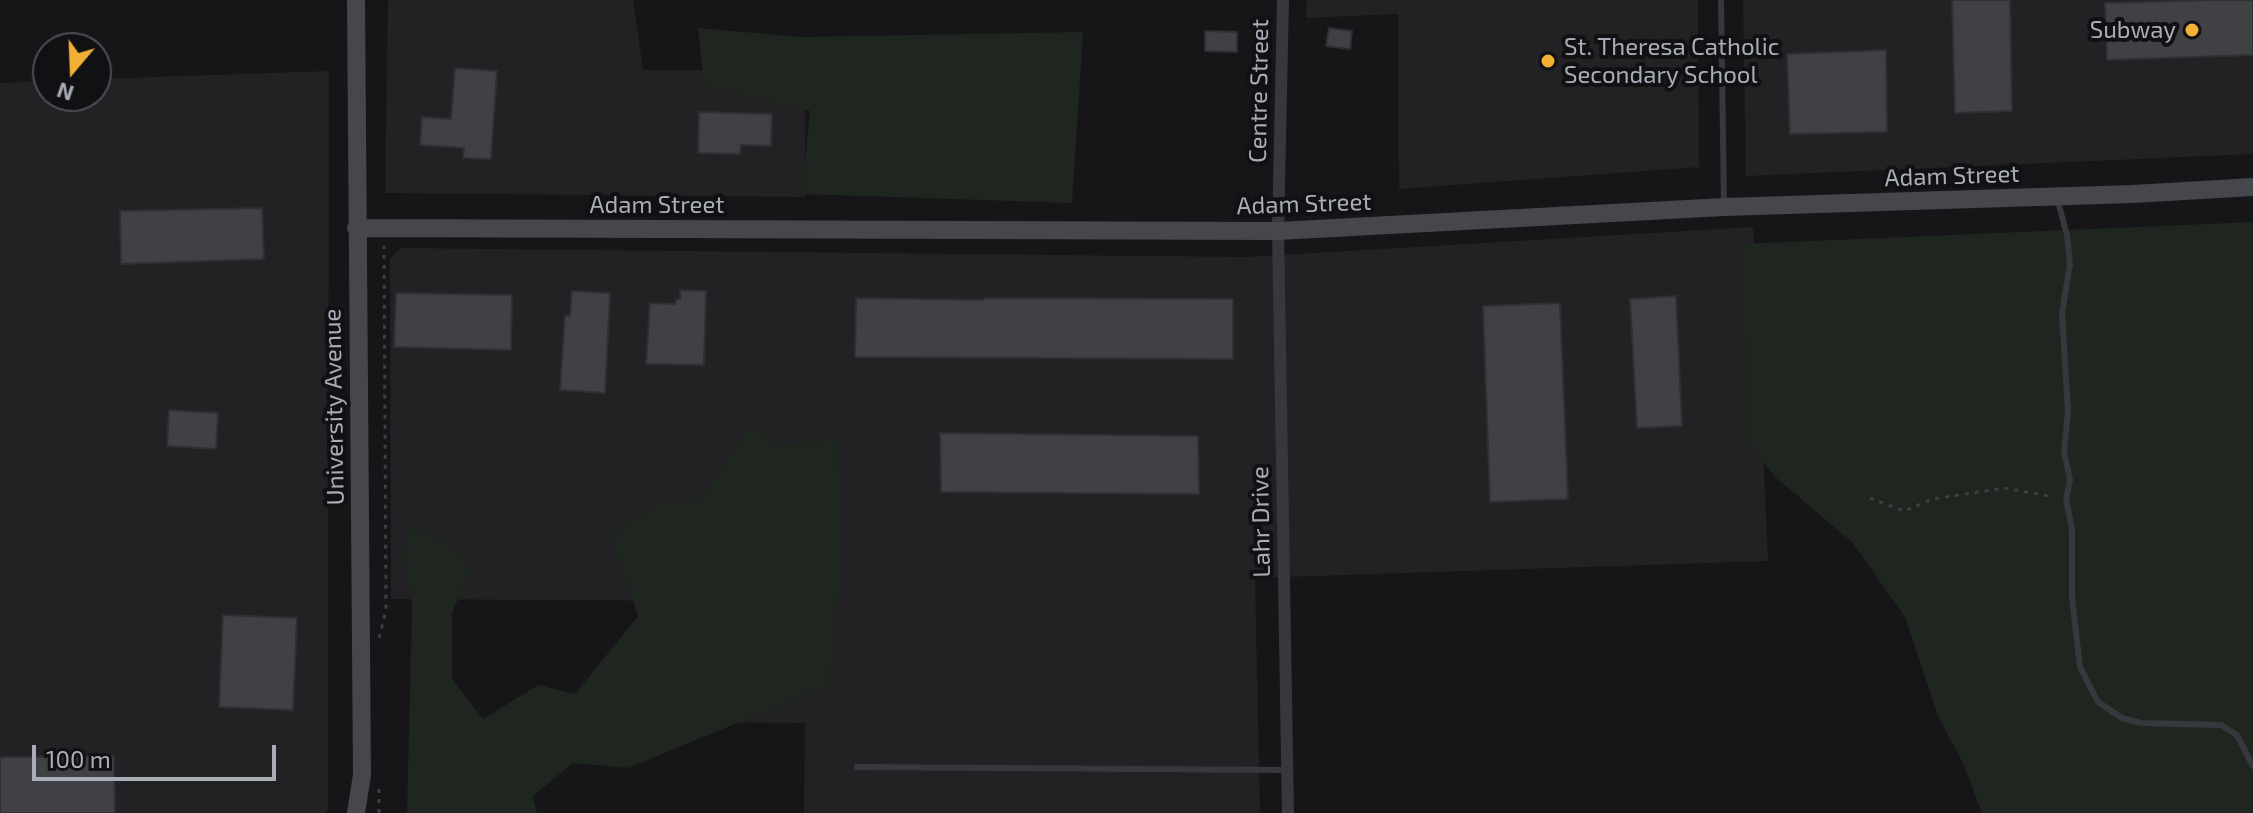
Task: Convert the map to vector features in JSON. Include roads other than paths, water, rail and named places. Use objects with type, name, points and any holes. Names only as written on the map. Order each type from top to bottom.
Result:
[{"type":"street","name":"University Avenue","points":[[356,0],[362,775],[356,813]]},
{"type":"street","name":"Centre Street","points":[[1278,231],[1283,0]]},
{"type":"street","name":"Adam Street","points":[[356,228],[1278,231],[1724,207],[2056,197],[2253,187]]},
{"type":"street","name":"Lahr Drive","points":[[1278,231],[1288,813]]},
{"type":"lane","points":[[1721,0],[1724,207]]},
{"type":"lane","points":[[2056,197],[2067,235],[2070,264],[2062,313],[2068,412],[2064,451],[2070,480],[2066,499],[2072,529],[2072,598],[2080,667],[2098,702],[2122,718],[2141,723],[2221,725],[2237,735],[2253,766]]},
{"type":"lane","points":[[857,767],[1287,770]]},
{"type":"place","name":"Subway","points":[[2192,30]]},
{"type":"place","name":"St. Theresa Catholic Secondary School","points":[[1548,61]]}]
